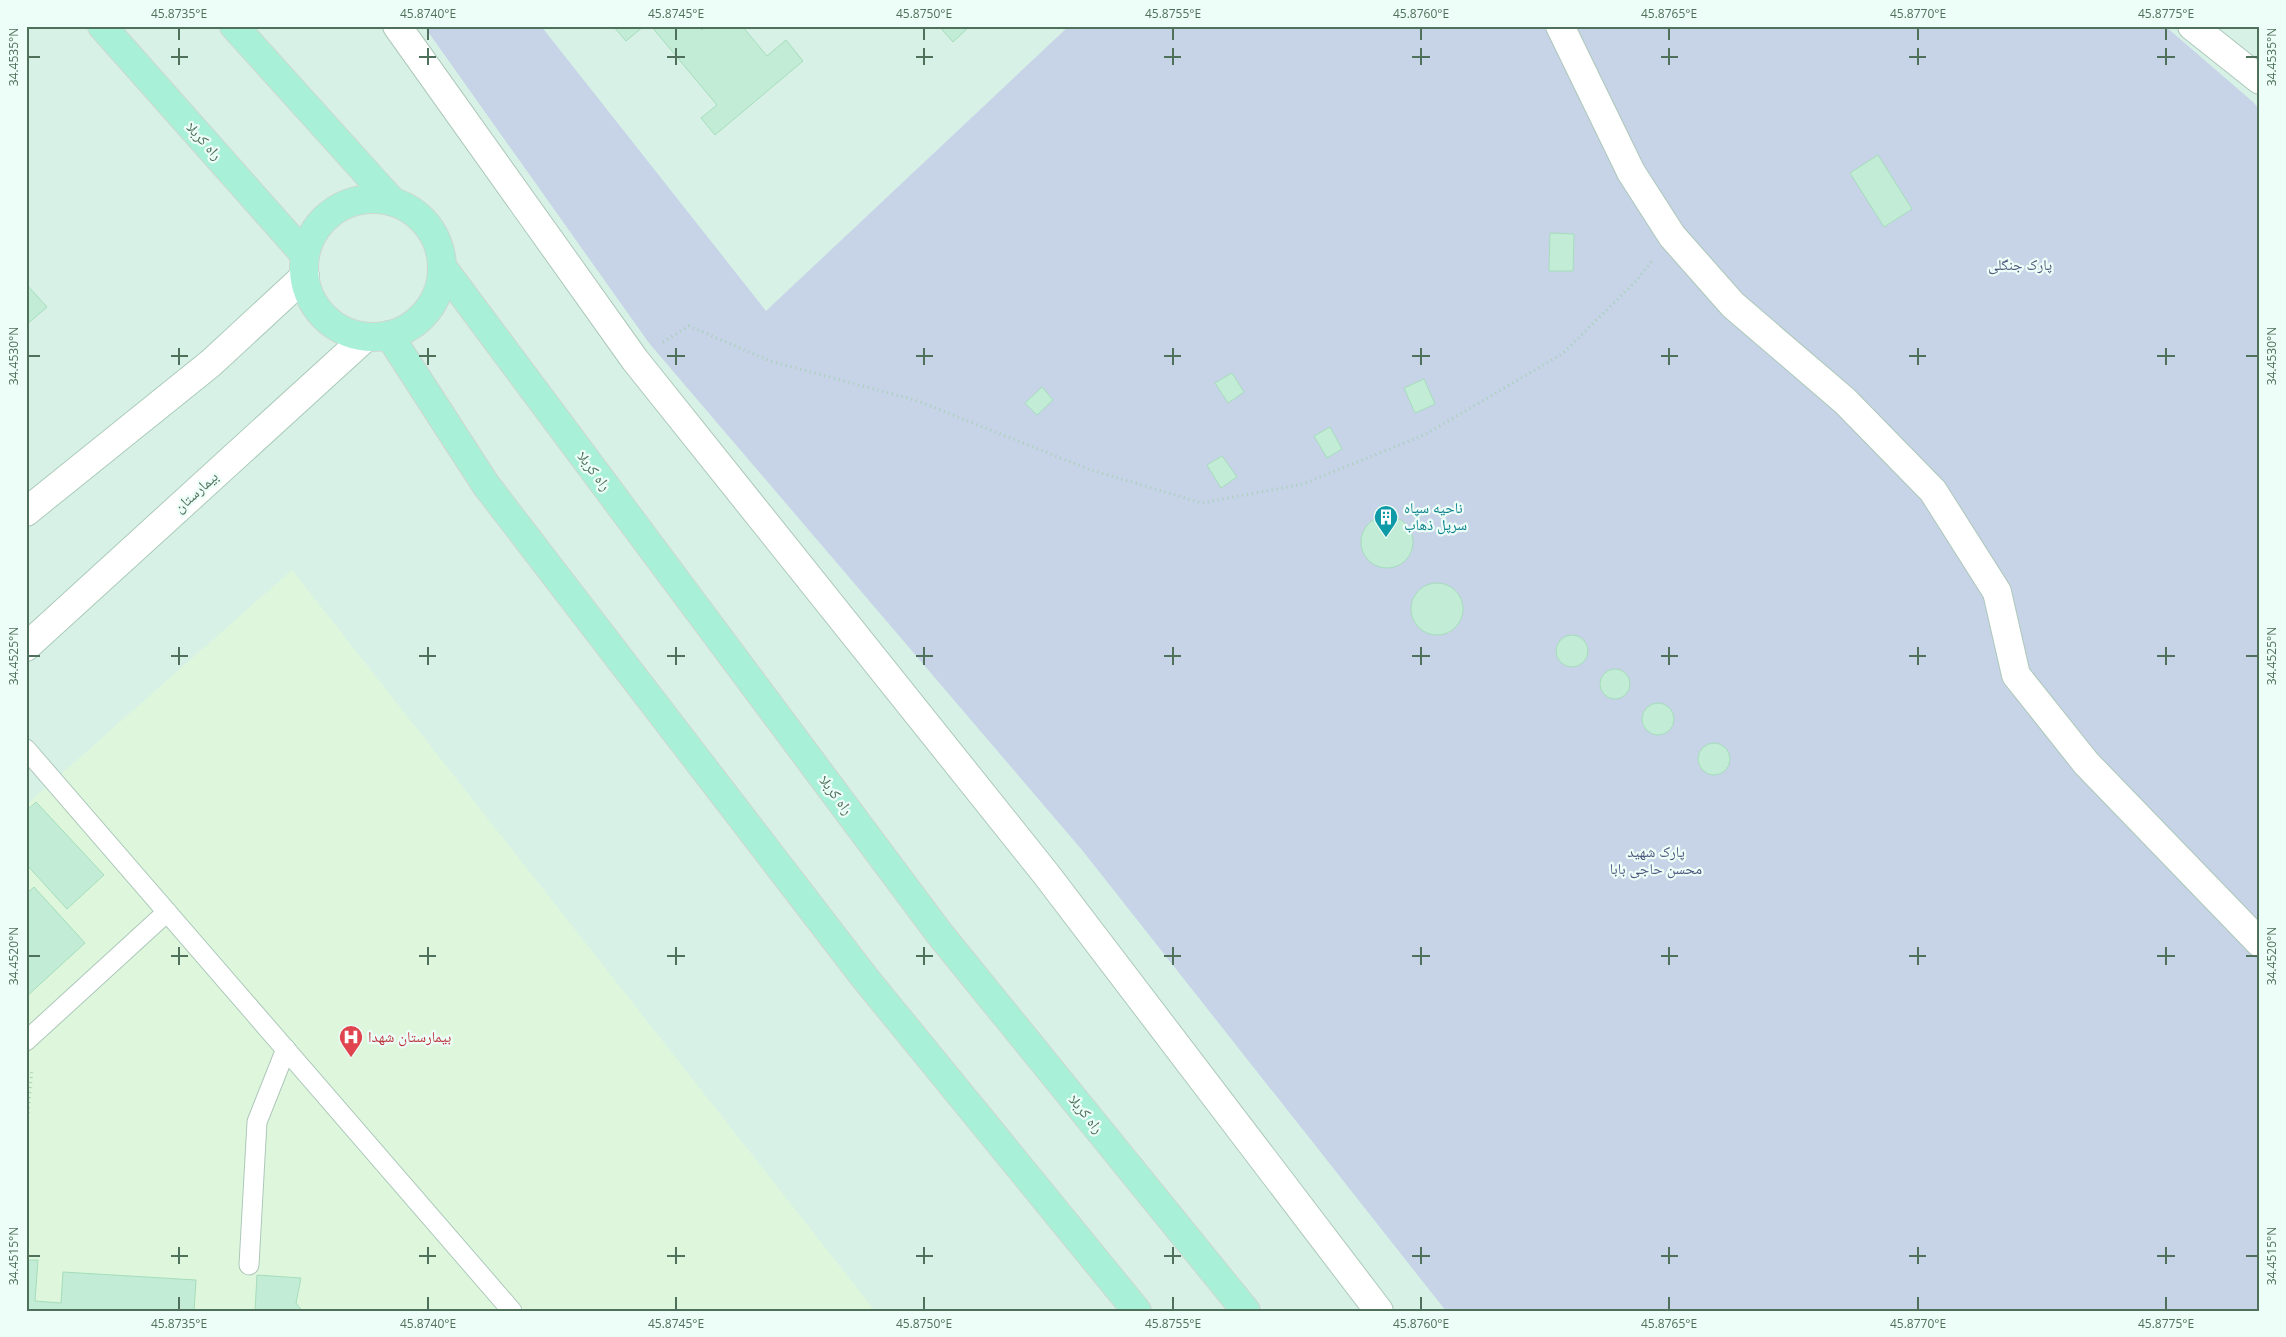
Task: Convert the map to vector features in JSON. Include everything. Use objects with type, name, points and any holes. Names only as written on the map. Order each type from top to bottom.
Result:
[{"type":"main road","name":"راه کربلا","points":[[102,26],[305,266]]},
{"type":"main road","points":[[234,26],[391,200],[412,210],[429,226],[439,246],[443,268],[439,291],[428,311],[410,326],[378,336],[344,330],[325,318],[312,299],[305,266],[312,234],[327,216],[346,204],[368,199],[391,200]]},
{"type":"main road","name":"راه کربلا","points":[[443,268],[939,933],[1246,1311]]},
{"type":"main road","points":[[378,336],[492,492],[865,978],[1137,1311]]},
{"type":"street","points":[[397,26],[635,360],[1046,874],[1378,1311]]},
{"type":"street","points":[[1560,26],[1630,172],[1672,236],[1733,305],[1845,401],[1933,491],[1997,592],[2016,675],[2086,763],[2260,943]]},
{"type":"street","points":[[2192,26],[2260,80]]},
{"type":"street","points":[[26,512],[211,363],[305,266]]},
{"type":"street","name":"بیمارستان","points":[[26,647],[378,336]]},
{"type":"lane","points":[[26,749],[512,1311]]},
{"type":"lane","points":[[31,1037],[167,912]]},
{"type":"lane","points":[[249,1265],[257,1122],[286,1049]]},
{"type":"path","points":[[635,360],[689,326],[770,360],[915,400],[1091,470],[1202,503],[1303,484],[1426,434],[1562,354],[1636,281],[1672,236]]},
{"type":"path","points":[[26,1138],[31,1037]]},
{"type":"shaded area","points":[[26,26],[2260,26],[2260,1311],[26,1311]]},
{"type":"shaded area","name":"بیمارستان شهدا","points":[[292,570],[875,1311],[26,1311],[26,805]]},
{"type":"green space","name":"پارک شهید محسن حاجی بابا","points":[[424,26],[541,26],[766,311],[1069,26],[2165,26],[2260,110],[2260,1311],[1446,1311],[1082,850],[649,343]]},
{"type":"building","points":[[613,26],[644,26],[626,41]]},
{"type":"building","points":[[651,26],[699,26],[702,30],[706,26],[742,26],[767,56],[786,40],[803,61],[715,135],[701,118],[717,105]]},
{"type":"building","points":[[939,26],[970,26],[953,42]]},
{"type":"building","points":[[1878,155],[1912,209],[1884,227],[1850,173]]},
{"type":"building","points":[[1550,233],[1574,234],[1573,271],[1549,271]]},
{"type":"building","points":[[26,284],[47,307],[26,325]]},
{"type":"building","points":[[1232,373],[1244,392],[1228,403],[1215,383]]},
{"type":"building","points":[[1424,379],[1435,404],[1415,413],[1404,388]]},
{"type":"building","points":[[1042,387],[1053,400],[1037,415],[1025,403]]},
{"type":"building","points":[[1330,427],[1342,449],[1327,458],[1314,436]]},
{"type":"building","points":[[1222,456],[1237,477],[1221,488],[1207,465]]},
{"type":"building","name":"ناحیه سپاه سرپل ذهاب","points":[[1387,516],[1401,520],[1409,528],[1413,542],[1409,556],[1401,564],[1387,568],[1373,564],[1365,556],[1361,542],[1365,528],[1373,520]]},
{"type":"building","points":[[1437,583],[1451,587],[1459,595],[1463,609],[1459,623],[1451,631],[1437,635],[1423,631],[1415,623],[1411,609],[1415,595],[1423,587]]},
{"type":"building","points":[[1572,635],[1583,640],[1588,651],[1583,662],[1572,667],[1561,662],[1556,651],[1561,640]]},
{"type":"building","points":[[1615,669],[1626,673],[1630,684],[1626,695],[1615,699],[1604,695],[1600,684],[1604,673]]},
{"type":"building","points":[[1658,703],[1669,708],[1674,719],[1669,730],[1658,735],[1647,730],[1642,719],[1647,708]]},
{"type":"building","points":[[1714,743],[1725,748],[1730,759],[1725,770],[1714,775],[1703,770],[1698,759],[1703,748]]},
{"type":"building","points":[[36,802],[104,875],[67,909],[26,864],[26,811]]},
{"type":"building","points":[[34,887],[85,943],[26,997],[26,894]]},
{"type":"building","points":[[26,1260],[38,1260],[35,1301],[61,1303],[63,1272],[196,1280],[194,1311],[26,1311]]},
{"type":"building","points":[[257,1275],[301,1278],[296,1303],[302,1311],[255,1311]]},
{"type":"place","name":"ناحیه سپاه سرپل ذهاب","points":[[1386,538]]},
{"type":"place","name":"بیمارستان شهدا","points":[[351,1058]]},
{"type":"park label","name":"پارک جنگلی","points":[[2020,265]]}]
